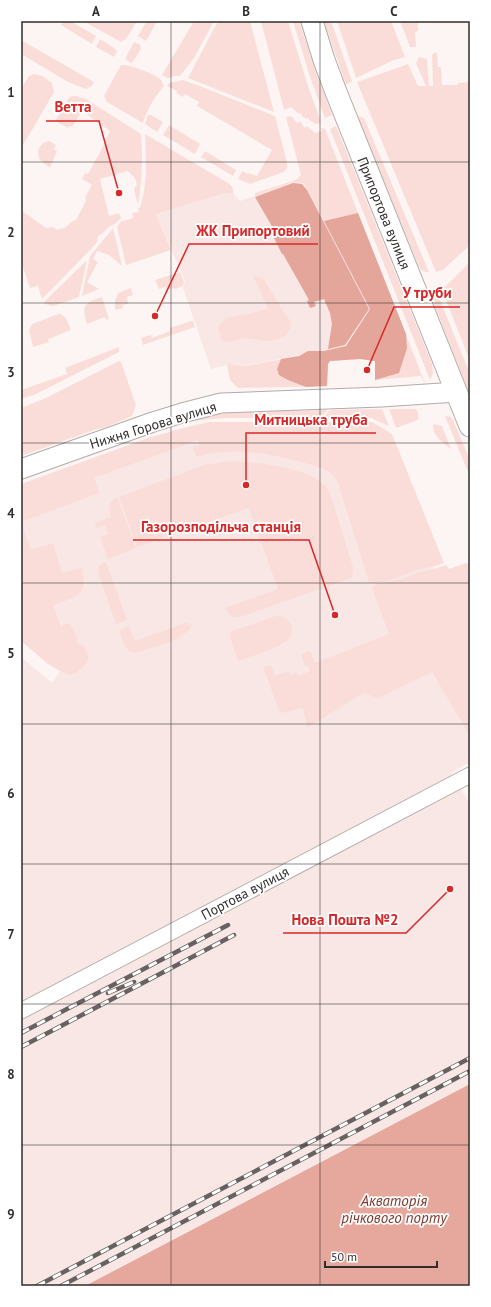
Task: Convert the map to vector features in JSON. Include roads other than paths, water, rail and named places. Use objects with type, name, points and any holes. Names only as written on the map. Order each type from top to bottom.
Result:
[{"type":"main road","name":"Припортова вулиця","points":[[312,21],[338,98],[470,426]]},
{"type":"street","name":"Нижня Горова вулиця","points":[[21,469],[153,422],[221,403],[381,397],[457,392]]},
{"type":"street","name":"Портова вулиця","points":[[21,1011],[470,775]]},
{"type":"water","name":"Акваторія річкового порту","points":[[470,1084],[470,1286],[85,1286]]},
{"type":"railway","points":[[21,1033],[228,925]]},
{"type":"railway","points":[[21,1047],[234,935]]},
{"type":"railway","points":[[108,993],[134,982]]},
{"type":"railway","points":[[37,1286],[470,1058]]},
{"type":"railway","points":[[61,1286],[470,1071]]},
{"type":"place","name":"Ветта","points":[[119,193]]},
{"type":"place","name":"ЖК Припортовий","points":[[155,316]]},
{"type":"place","name":"У труби","points":[[367,370]]},
{"type":"place","name":"Митницька труба","points":[[246,485]]},
{"type":"place","name":"Газорозподільча станція","points":[[335,615]]},
{"type":"place","name":"Нова Пошта №2","points":[[450,889]]}]
